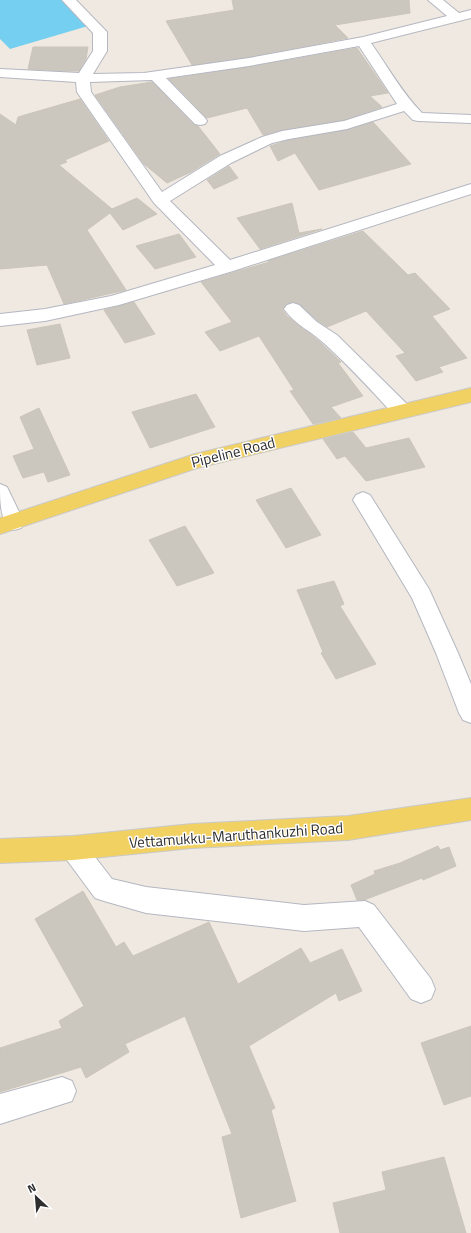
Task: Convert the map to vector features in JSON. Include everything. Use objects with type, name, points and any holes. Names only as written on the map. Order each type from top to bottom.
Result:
[{"type":"main road","name":"Pipeline Road","points":[[7,524],[195,461],[471,395]]},
{"type":"main road","name":"Vettamukku-Maruthankuzhi Road","points":[[0,851],[73,848],[192,836],[348,828],[471,809]]},
{"type":"street","points":[[69,0],[100,32],[100,51],[83,78],[84,92],[160,200],[228,267]]},
{"type":"street","points":[[435,0],[457,21]]},
{"type":"street","points":[[0,60],[5,73],[83,78],[144,77],[249,62],[363,41],[457,21],[471,14]]},
{"type":"street","points":[[363,41],[395,88],[401,100],[418,117],[471,119]]},
{"type":"street","points":[[155,75],[200,121]]},
{"type":"street","points":[[160,200],[218,163],[267,140],[287,134],[353,124],[406,106]]},
{"type":"street","points":[[0,320],[45,315],[113,300],[228,267],[471,189]]},
{"type":"street","points":[[293,309],[311,326],[331,339],[402,411]]},
{"type":"street","points":[[0,492],[7,524]]},
{"type":"street","points":[[363,500],[421,595],[447,653],[471,713]]},
{"type":"street","points":[[73,848],[104,889],[146,900],[304,918],[366,914],[421,989]]},
{"type":"street","points":[[0,1109],[62,1091]]},
{"type":"water","points":[[0,0],[62,0],[88,26],[10,49],[0,39]]},
{"type":"building","points":[[232,0],[409,0],[410,13],[335,25],[348,38],[249,57],[192,65],[166,21],[234,10]]},
{"type":"building","points":[[33,47],[88,47],[86,59],[79,71],[66,71],[28,69]]},
{"type":"building","points":[[357,48],[388,93],[370,96],[382,107],[344,120],[282,130],[263,135],[247,108],[207,118],[169,79],[249,67]]},
{"type":"building","points":[[152,82],[194,125],[198,126],[220,154],[191,172],[167,183],[144,164],[95,95],[120,87]]},
{"type":"building","points":[[80,99],[109,141],[65,160],[67,162],[59,165],[112,209],[137,198],[157,214],[123,230],[110,213],[87,230],[126,290],[64,304],[47,265],[0,269],[0,114],[16,125],[18,117]]},
{"type":"building","points":[[373,122],[411,164],[319,190],[295,153],[278,161],[270,146],[289,140],[347,130]]},
{"type":"building","points":[[229,166],[238,178],[214,189],[207,180]]},
{"type":"building","points":[[292,203],[299,233],[322,229],[260,249],[237,218]]},
{"type":"building","points":[[363,231],[408,275],[415,273],[450,309],[432,316],[467,358],[439,367],[443,372],[416,381],[396,356],[405,353],[366,311],[327,327],[299,304],[293,302],[287,304],[282,309],[287,316],[320,342],[341,362],[338,363],[363,396],[331,407],[341,418],[313,424],[290,391],[294,390],[259,336],[220,351],[205,332],[232,322],[201,282],[269,262],[268,261]]},
{"type":"building","points":[[179,234],[196,257],[155,269],[136,246]]},
{"type":"building","points":[[134,302],[155,334],[125,343],[104,310]]},
{"type":"building","points":[[60,324],[70,358],[37,365],[27,330]]},
{"type":"building","points":[[196,394],[215,427],[150,448],[132,412]]},
{"type":"building","points":[[39,408],[70,475],[48,482],[44,472],[23,478],[13,456],[34,449],[20,417]]},
{"type":"building","points":[[353,432],[366,448],[409,438],[425,467],[366,481],[345,456],[337,459],[323,439]]},
{"type":"building","points":[[291,488],[321,535],[286,548],[256,500]]},
{"type":"building","points":[[185,526],[214,573],[177,586],[149,540]]},
{"type":"building","points":[[334,581],[344,604],[340,606],[376,664],[336,679],[321,653],[323,652],[297,590]]},
{"type":"building","points":[[438,846],[440,850],[449,847],[456,866],[423,880],[422,878],[364,900],[357,900],[351,885],[375,874],[374,871],[400,863]]},
{"type":"building","points":[[83,891],[116,947],[124,942],[133,956],[209,922],[238,984],[301,948],[310,963],[342,949],[362,991],[339,1001],[336,993],[249,1046],[275,1108],[271,1110],[296,1201],[241,1218],[222,1137],[232,1134],[185,1016],[125,1044],[129,1052],[86,1078],[81,1067],[0,1092],[0,1048],[62,1028],[59,1021],[84,1006],[35,919]]},
{"type":"building","points":[[471,1026],[471,1096],[444,1105],[421,1043]]},
{"type":"building","points":[[444,1157],[466,1233],[340,1233],[333,1203],[386,1190],[382,1172]]}]
